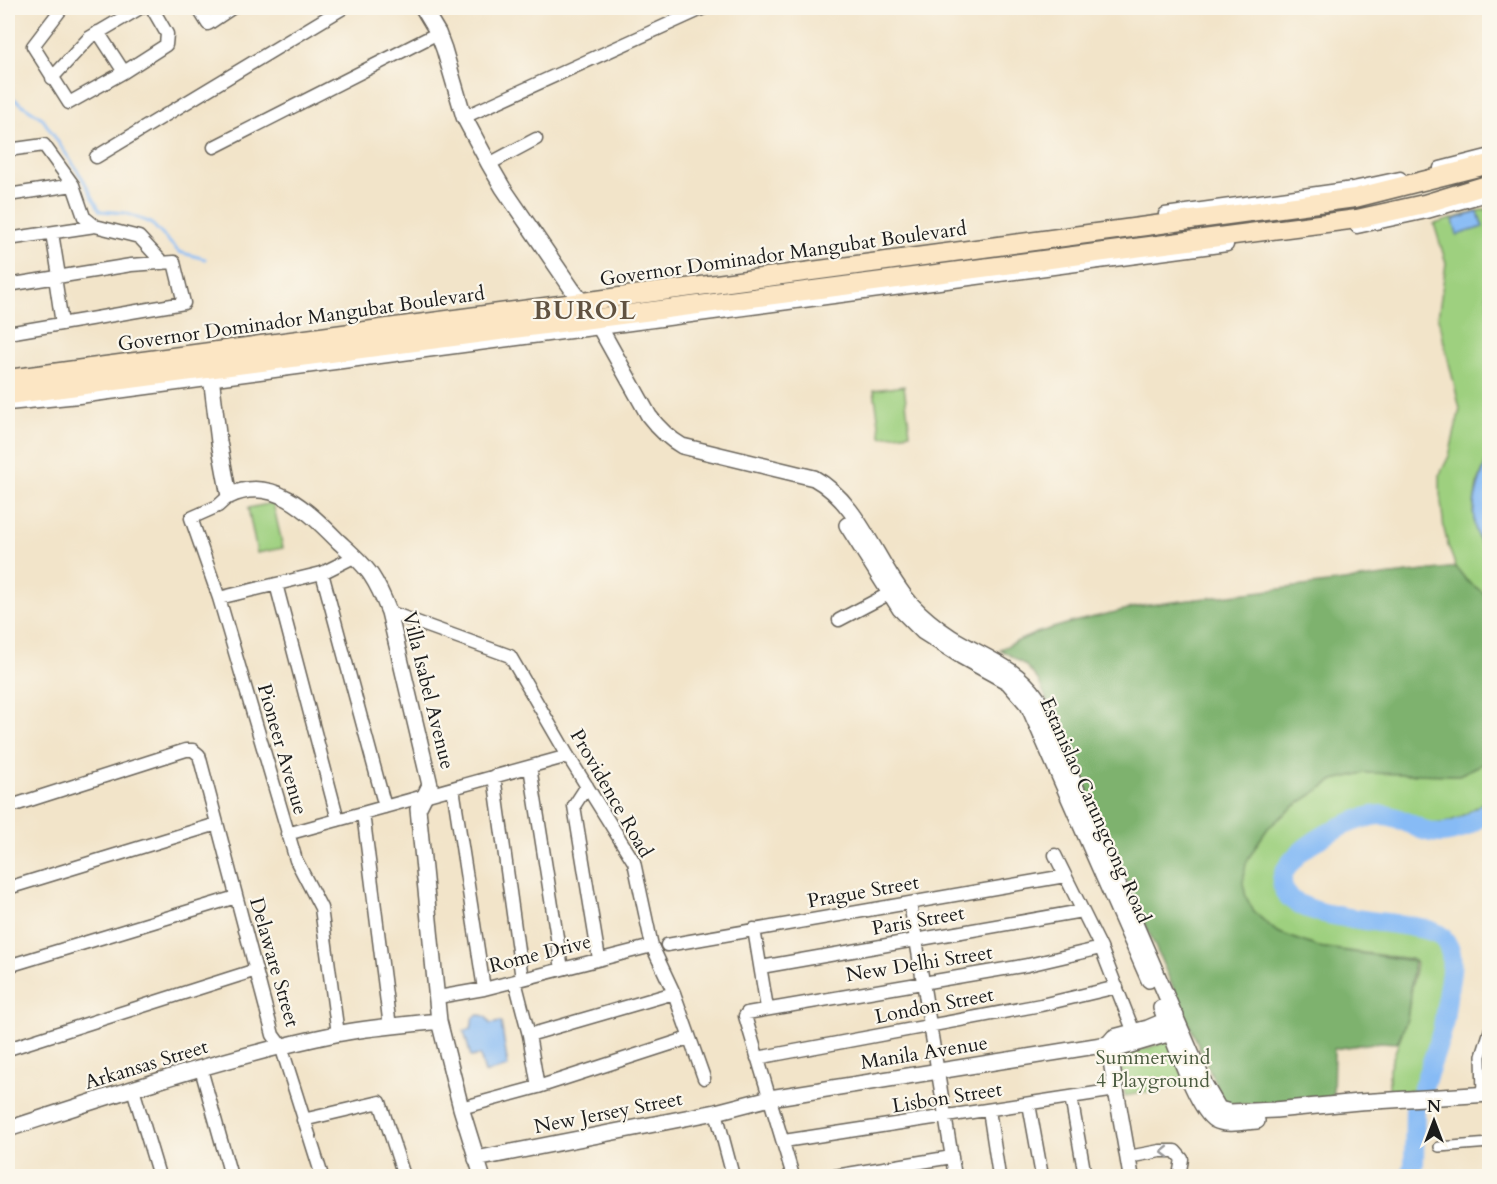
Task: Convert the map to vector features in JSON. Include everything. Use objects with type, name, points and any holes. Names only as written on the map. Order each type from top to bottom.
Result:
[{"type":"main road","name":"Governor Dominador Mangubat Boulevard","points":[[589,315],[810,272],[1355,198],[1490,164]]},
{"type":"main road","name":"Governor Dominador Mangubat Boulevard","points":[[11,389],[213,370],[589,315],[813,291],[1357,219],[1424,204],[1490,184]]},
{"type":"main road","points":[[810,272],[813,291]]},
{"type":"street","points":[[62,8],[33,46],[69,103],[166,45],[167,34],[152,8]]},
{"type":"street","points":[[52,78],[89,38],[140,8]]},
{"type":"street","points":[[198,8],[207,24],[232,8]]},
{"type":"street","points":[[96,157],[343,8]]},
{"type":"street","name":"Estanislao Carungcong Road","points":[[423,8],[438,33],[464,117],[489,164],[589,315],[649,416],[667,438],[682,446],[814,478],[826,484],[853,516],[895,591],[900,609],[923,632],[1008,682],[1028,705],[1174,1025],[1194,1089],[1209,1116],[1222,1122],[1341,1113],[1390,1101],[1486,1094]]},
{"type":"street","points":[[464,117],[704,8]]},
{"type":"street","points":[[98,32],[124,72]]},
{"type":"street","points":[[214,147],[438,33]]},
{"type":"street","points":[[489,164],[536,140]]},
{"type":"street","points":[[8,150],[44,145],[73,185],[84,217],[95,226]]},
{"type":"street","name":"Governor Dominador Mangubat Boulevard","points":[[11,389],[213,370],[589,315],[1353,188],[1490,155]]},
{"type":"street","points":[[8,195],[73,185]]},
{"type":"street","name":"Governor Dominador Mangubat Boulevard","points":[[11,389],[209,345],[589,315],[949,282],[1359,227],[1417,215],[1490,194]]},
{"type":"street","points":[[8,239],[95,226],[139,237],[163,263]]},
{"type":"street","points":[[52,233],[62,324]]},
{"type":"street","points":[[8,285],[131,266],[174,262],[184,303],[8,333]]},
{"type":"street","points":[[213,370],[232,495]]},
{"type":"street","name":"Villa Isabel Avenue","points":[[232,495],[258,490],[290,499],[312,515],[369,572],[389,612],[430,785],[418,809],[439,1021],[461,1108],[482,1176]]},
{"type":"street","name":"Pioneer Avenue","points":[[232,495],[218,506],[191,518],[219,598],[287,834],[296,860],[321,908],[338,1034]]},
{"type":"street","points":[[219,598],[322,573],[354,557]]},
{"type":"street","points":[[322,573],[385,807]]},
{"type":"street","points":[[276,584],[338,820]]},
{"type":"street","points":[[839,620],[895,591]]},
{"type":"street","name":"Providence Road","points":[[389,612],[510,656],[586,786],[634,862],[652,946],[674,993],[704,1078]]},
{"type":"street","name":"Delaware Street","points":[[8,807],[186,750],[193,750],[199,754],[273,1035],[281,1047],[322,1176]]},
{"type":"street","points":[[287,834],[568,756]]},
{"type":"street","points":[[530,766],[562,969]]},
{"type":"street","points":[[494,776],[519,980],[538,1087]]},
{"type":"street","points":[[586,786],[574,806],[599,959]]},
{"type":"street","points":[[453,788],[484,988]]},
{"type":"street","points":[[363,813],[390,1027]]},
{"type":"street","points":[[8,888],[217,824]]},
{"type":"street","points":[[1055,855],[1101,948],[1136,1038]]},
{"type":"street","name":"Prague Street","points":[[667,945],[1065,876]]},
{"type":"street","points":[[8,966],[236,897]]},
{"type":"street","points":[[910,903],[955,1176]]},
{"type":"street","name":"Paris Street","points":[[761,967],[1082,911]]},
{"type":"street","points":[[754,929],[767,1008]]},
{"type":"street","name":"Rome Drive","points":[[438,997],[519,980],[652,946]]},
{"type":"street","name":"New Delhi Street","points":[[757,1058],[745,1016],[747,1012],[1028,965],[1101,948]]},
{"type":"street","points":[[8,1049],[256,970]]},
{"type":"street","name":"London Street","points":[[757,1058],[1041,1005],[1117,987]]},
{"type":"street","points":[[529,1035],[674,993]]},
{"type":"street","points":[[338,1034],[439,1021]]},
{"type":"street","name":"Manila Avenue","points":[[747,1105],[770,1098],[1108,1044],[1117,1049],[1136,1038],[1174,1025]]},
{"type":"street","points":[[1486,1094],[1481,1056],[1490,1027]]},
{"type":"street","name":"Arkansas Street","points":[[8,1129],[201,1069],[338,1034]]},
{"type":"street","points":[[461,1108],[538,1087],[689,1038]]},
{"type":"street","points":[[1108,1044],[1131,1176]]},
{"type":"street","points":[[757,1058],[793,1176]]},
{"type":"street","points":[[201,1069],[231,1176]]},
{"type":"street","points":[[133,1089],[159,1176]]},
{"type":"street","name":"Lisbon Street","points":[[784,1141],[1116,1090]]},
{"type":"street","points":[[1071,1097],[1084,1176]]},
{"type":"street","points":[[303,1120],[380,1102],[404,1176]]},
{"type":"street","points":[[1029,1104],[1042,1176]]},
{"type":"street","name":"New Jersey Street","points":[[476,1159],[747,1105]]},
{"type":"street","points":[[988,1110],[999,1176]]},
{"type":"street","points":[[716,1112],[733,1176]]},
{"type":"street","points":[[1439,1147],[1490,1143]]},
{"type":"street","points":[[1128,1157],[1175,1151],[1182,1159],[1179,1176]]},
{"type":"street","points":[[835,1176],[952,1157]]},
{"type":"green space","points":[[1489,208],[1490,274],[1487,296],[1490,312],[1489,455],[1477,485],[1473,511],[1478,538],[1489,555],[1489,597],[1466,580],[1456,567],[1444,529],[1440,474],[1449,456],[1460,409],[1438,317],[1446,263],[1434,224]]},
{"type":"green space","points":[[904,386],[910,433],[881,437],[874,390]]},
{"type":"green space","points":[[273,503],[283,548],[257,553],[248,508]]},
{"type":"green space","points":[[1456,567],[1466,580],[1489,597],[1489,761],[1459,775],[1364,773],[1334,780],[1293,807],[1268,828],[1246,863],[1243,883],[1246,897],[1254,912],[1277,932],[1318,947],[1414,961],[1407,1019],[1397,1043],[1380,1042],[1334,1049],[1333,1100],[1226,1105],[1038,680],[1025,665],[1000,649],[1036,633],[1141,606]]},
{"type":"green space","points":[[1489,761],[1489,798],[1466,814],[1448,822],[1433,823],[1418,820],[1389,808],[1370,808],[1359,811],[1321,828],[1300,843],[1286,858],[1274,881],[1277,894],[1289,905],[1323,921],[1362,929],[1418,935],[1432,939],[1439,944],[1443,960],[1442,985],[1435,1030],[1430,1045],[1413,1091],[1389,1091],[1389,1069],[1407,1019],[1416,963],[1411,959],[1318,947],[1277,932],[1254,912],[1246,897],[1242,883],[1246,863],[1268,828],[1293,807],[1334,780],[1364,773],[1459,775]]},
{"type":"green space","name":"Summerwind 4 Playground","points":[[1169,1041],[1187,1085],[1125,1096],[1119,1057]]},
{"type":"water","points":[[1478,212],[1483,227],[1457,235],[1453,220]]},
{"type":"water","points":[[1489,455],[1489,555],[1476,531],[1474,506]]},
{"type":"water","points":[[478,1015],[486,1017],[490,1024],[501,1022],[508,1067],[485,1073],[480,1055],[471,1057],[464,1031],[471,1029],[473,1018]]},
{"type":"waterway","points":[[8,95],[42,118],[83,179],[100,211],[125,213],[151,223],[179,252],[205,259]]},
{"type":"waterway","points":[[1422,1091],[1444,1021],[1452,963],[1446,942],[1439,934],[1422,928],[1350,918],[1304,906],[1289,897],[1282,883],[1285,871],[1294,858],[1308,846],[1325,835],[1361,819],[1378,815],[1390,816],[1421,829],[1441,833],[1461,828],[1490,810]]},
{"type":"waterway","points":[[1411,1176],[1414,1164],[1415,1106]]},
{"type":"district","name":"BUROL","points":[[585,310]]}]
